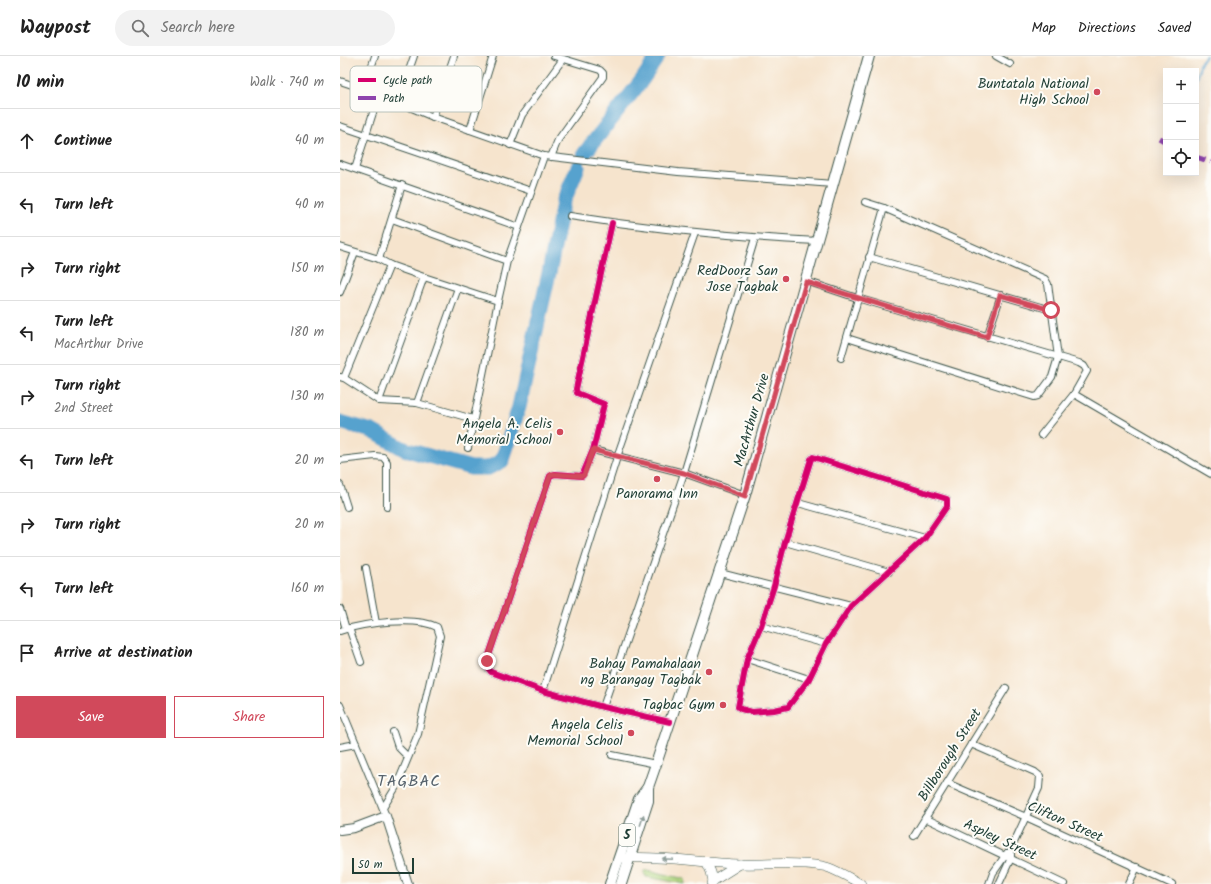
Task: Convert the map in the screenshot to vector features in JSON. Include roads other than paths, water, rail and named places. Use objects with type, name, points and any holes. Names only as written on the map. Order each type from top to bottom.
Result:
[{"type":"main road","name":"MacArthur Drive","points":[[621,884],[624,858],[639,799],[648,787],[745,496],[869,56]]},
{"type":"main road","name":"MacArthur Drive","points":[[614,882],[624,858]]},
{"type":"main road","points":[[624,858],[706,861],[740,864],[804,863],[824,866],[861,884]]},
{"type":"main road","points":[[706,861],[711,872],[713,883],[740,864]]},
{"type":"street","points":[[372,66],[375,56]]},
{"type":"street","points":[[411,66],[414,56]]},
{"type":"street","points":[[451,66],[454,56]]},
{"type":"street","points":[[482,91],[493,56]]},
{"type":"street","points":[[551,157],[558,140],[603,77],[603,73],[600,70],[554,56]]},
{"type":"street","points":[[996,56],[1010,64]]},
{"type":"street","points":[[510,145],[522,115],[563,59]]},
{"type":"street","points":[[340,81],[350,84]]},
{"type":"street","points":[[355,169],[373,112]]},
{"type":"street","points":[[421,112],[544,156],[678,172],[833,184]]},
{"type":"street","points":[[433,117],[435,112]]},
{"type":"street","points":[[470,130],[476,112]]},
{"type":"street","points":[[340,126],[531,191]]},
{"type":"street","points":[[468,448],[507,261],[544,156]]},
{"type":"street","points":[[340,164],[519,226]]},
{"type":"street","points":[[378,259],[402,185]]},
{"type":"street","points":[[847,338],[1034,397],[1038,396],[1052,377],[1058,357],[1048,284],[1045,279],[884,208],[865,202]]},
{"type":"street","points":[[841,358],[884,208]]},
{"type":"street","points":[[570,216],[612,223],[695,232],[817,242]]},
{"type":"street","points":[[392,219],[507,261]]},
{"type":"street","points":[[612,223],[576,389],[577,393],[603,403],[604,405],[593,450],[584,475],[555,474],[550,476],[487,661],[487,667],[491,672],[543,691],[603,707],[670,722]]},
{"type":"street","points":[[543,691],[617,457],[695,232]]},
{"type":"street","points":[[603,707],[684,473],[755,238]]},
{"type":"street","points":[[340,247],[378,259],[390,265],[424,277],[498,301]]},
{"type":"street","points":[[340,292],[355,252]]},
{"type":"street","points":[[870,257],[1051,310]]},
{"type":"street","points":[[390,265],[342,377],[379,401],[417,403],[473,419]]},
{"type":"street","points":[[379,401],[424,277]]},
{"type":"street","points":[[806,282],[987,337],[1079,363],[1086,368],[1087,371],[1074,394],[1041,435]]},
{"type":"street","points":[[417,403],[458,288]]},
{"type":"street","points":[[987,337],[1000,295]]},
{"type":"street","points":[[1074,394],[1211,474]]},
{"type":"street","points":[[593,450],[684,473],[745,496]]},
{"type":"street","points":[[340,460],[375,456],[383,457],[387,462],[387,507]]},
{"type":"street","points":[[813,457],[947,499],[947,506],[925,538],[851,606],[826,644],[809,679],[788,706],[774,710],[752,712],[738,707],[747,658],[761,626],[774,586],[785,542],[811,459],[813,457]]},
{"type":"street","points":[[340,485],[347,507]]},
{"type":"street","points":[[798,503],[925,538]]},
{"type":"street","points":[[785,542],[889,572]]},
{"type":"street","points":[[366,568],[376,623]]},
{"type":"street","points":[[720,573],[851,606]]},
{"type":"street","points":[[340,609],[345,629],[361,662]]},
{"type":"street","points":[[340,830],[354,828],[384,812],[418,734],[440,636],[437,627],[429,623],[376,623],[345,629]]},
{"type":"street","points":[[761,626],[826,644]]},
{"type":"street","points":[[747,658],[809,679]]},
{"type":"street","name":"Billborough Street","points":[[914,836],[1006,688]]},
{"type":"street","points":[[340,704],[384,812],[408,884]]},
{"type":"street","points":[[393,732],[398,747],[408,757]]},
{"type":"street","points":[[340,747],[356,744]]},
{"type":"street","points":[[971,744],[1035,772],[1040,776],[1038,788],[1011,849],[1004,855],[989,884]]},
{"type":"street","points":[[612,755],[656,764]]},
{"type":"street","name":"Clifton Street","points":[[947,783],[1026,817],[1172,884]]},
{"type":"street","name":"Aspley Street","points":[[925,818],[1064,884]]},
{"type":"street","points":[[999,884],[1011,858],[1011,849]]},
{"type":"street","points":[[1129,884],[1137,868]]},
{"type":"waterway","points":[[584,154],[642,80],[658,56]]},
{"type":"waterway","points":[[1199,69],[1201,62],[1206,56]]},
{"type":"waterway","points":[[340,422],[372,431],[404,449],[471,468],[488,468],[502,461],[519,407],[563,203],[578,167]]},
{"type":"place","name":"Buntatala National High School","points":[[1097,92]]},
{"type":"place","name":"RedDoorz San Jose Tagbak","points":[[786,279]]},
{"type":"place","name":"Angela A. Celis Memorial School","points":[[560,432]]},
{"type":"place","name":"Panorama Inn","points":[[657,479]]},
{"type":"place","name":"Bahay Pamahalaan ng Barangay Tagbak","points":[[709,672]]},
{"type":"place","name":"Tagbac Gym","points":[[723,705]]},
{"type":"place","name":"Angela Celis Memorial School","points":[[631,733]]},
{"type":"district","name":"TAGBAC","points":[[409,781]]}]
